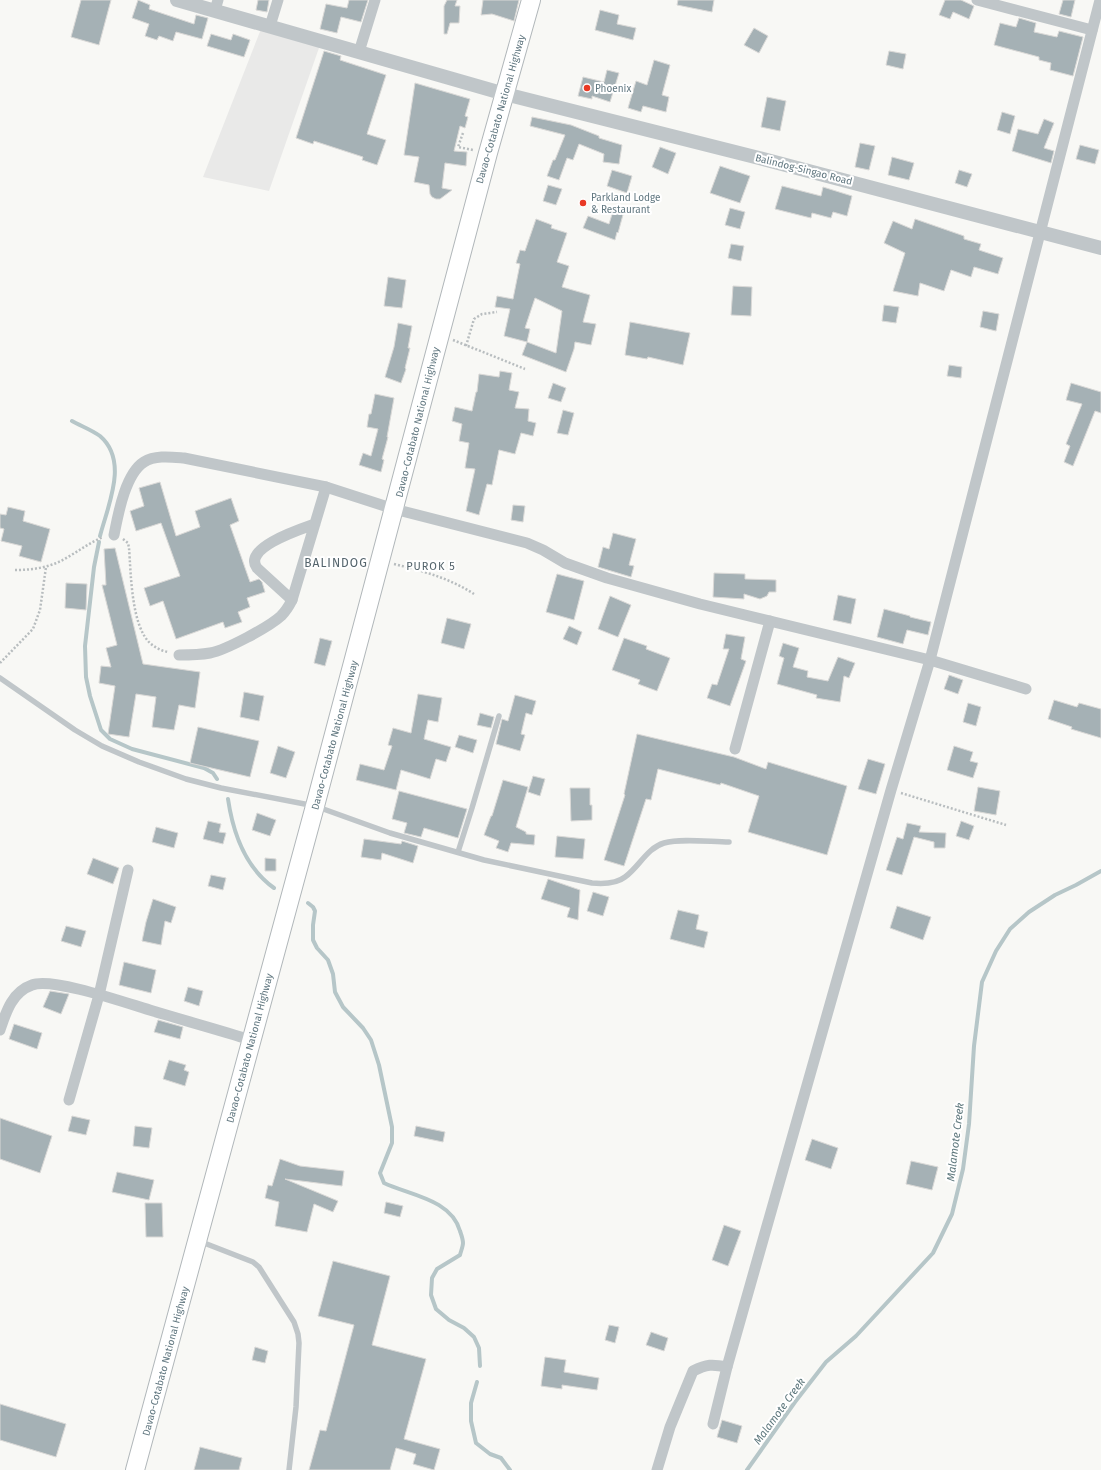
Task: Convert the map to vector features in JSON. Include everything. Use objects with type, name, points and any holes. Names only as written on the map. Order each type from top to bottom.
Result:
[{"type":"highway","name":"Davao-Cotabato National Highway","points":[[135,1470],[315,806],[439,334],[531,0]]},
{"type":"street","name":"Balindog-Singao Road","points":[[177,0],[217,5],[270,26],[505,94],[640,127],[1041,231],[1101,248]]},
{"type":"street","points":[[270,26],[278,0]]},
{"type":"street","points":[[359,52],[375,0]]},
{"type":"street","points":[[977,0],[1092,30]]},
{"type":"street","points":[[713,1424],[727,1367],[891,790],[930,660],[1100,0]]},
{"type":"street","points":[[114,535],[123,497],[138,468],[144,462],[156,458],[184,458],[326,487],[394,509],[527,543],[565,562],[607,578],[700,604],[930,660],[1026,689]]},
{"type":"street","points":[[179,655],[197,655],[223,649],[273,622],[284,613],[292,600],[326,487]]},
{"type":"street","points":[[292,600],[257,568],[254,559],[260,550],[268,545],[315,524]]},
{"type":"street","points":[[735,748],[770,621]]},
{"type":"street","points":[[69,1100],[99,995],[128,870]]},
{"type":"street","points":[[0,1030],[6,1009],[22,990],[33,984],[56,984],[99,995],[252,1040]]},
{"type":"street","points":[[657,1470],[670,1427],[693,1371],[703,1366],[712,1364],[727,1367]]},
{"type":"lane","points":[[0,678],[75,730],[102,746],[139,762],[186,779],[220,788],[315,806],[390,833],[501,865],[592,884],[602,884],[614,882],[624,878],[656,846],[664,843],[694,841],[729,842]]},
{"type":"lane","points":[[458,852],[499,716]]},
{"type":"lane","points":[[197,1240],[253,1262],[259,1267],[294,1322],[299,1343],[296,1407],[289,1470]]},
{"type":"path","points":[[463,133],[458,147],[488,153]]},
{"type":"path","points":[[466,346],[474,319],[482,314],[497,312]]},
{"type":"path","points":[[439,334],[525,369]]},
{"type":"path","points":[[15,570],[31,570],[46,567],[67,558],[108,535],[114,535],[125,540],[130,548],[134,599],[137,615],[145,636],[151,644],[161,650],[179,655]]},
{"type":"path","points":[[380,561],[430,574],[455,583],[474,594]]},
{"type":"path","points":[[0,663],[33,629],[40,610],[46,567]]},
{"type":"path","points":[[891,790],[1006,825]]},
{"type":"shaded area","points":[[261,29],[320,45],[269,191],[203,177]]},
{"type":"building","points":[[81,0],[111,0],[99,45],[71,37]]},
{"type":"building","points":[[138,0],[150,5],[149,9],[194,24],[196,15],[208,18],[202,39],[176,32],[173,41],[159,36],[157,40],[145,36],[149,24],[132,18]]},
{"type":"building","points":[[258,0],[269,0],[267,12],[256,10]]},
{"type":"building","points":[[349,0],[368,0],[361,22],[341,17],[337,33],[320,29],[326,4],[347,8]]},
{"type":"building","points":[[447,0],[457,0],[455,6],[460,6],[459,23],[450,23],[447,34],[444,34],[444,6]]},
{"type":"building","points":[[483,0],[519,0],[514,21],[492,14],[481,15]]},
{"type":"building","points":[[678,0],[714,0],[712,12],[677,5]]},
{"type":"building","points":[[945,0],[961,0],[974,6],[969,19],[953,12],[950,19],[939,15]]},
{"type":"building","points":[[1063,0],[1075,0],[1071,17],[1059,14]]},
{"type":"building","points":[[600,10],[619,15],[617,24],[636,28],[633,40],[595,30]]},
{"type":"building","points":[[1019,18],[1036,23],[1034,32],[1057,37],[1059,31],[1083,37],[1073,76],[1050,70],[1051,63],[1039,60],[1039,57],[994,45],[1000,23],[1016,27]]},
{"type":"building","points":[[754,28],[768,36],[759,53],[744,45]]},
{"type":"building","points":[[211,34],[231,40],[233,34],[250,40],[244,57],[207,46]]},
{"type":"building","points":[[324,51],[341,56],[340,60],[386,75],[367,134],[386,140],[377,165],[362,160],[363,157],[314,141],[313,144],[296,138]]},
{"type":"building","points":[[889,51],[906,54],[903,69],[886,65]]},
{"type":"building","points":[[654,60],[670,65],[662,95],[669,97],[666,112],[643,106],[641,112],[628,108],[636,81],[647,85]]},
{"type":"building","points":[[607,70],[619,73],[610,102],[592,96],[592,99],[578,96],[583,77],[604,82]]},
{"type":"building","points":[[415,83],[470,99],[465,116],[468,117],[465,128],[460,126],[454,151],[467,152],[466,166],[445,163],[442,188],[452,190],[440,199],[432,197],[430,194],[429,185],[414,182],[419,157],[404,155]]},
{"type":"building","points":[[767,97],[786,101],[780,131],[761,127]]},
{"type":"building","points":[[1002,112],[1015,116],[1010,134],[997,130]]},
{"type":"building","points":[[532,117],[571,125],[599,136],[599,138],[622,145],[619,164],[603,162],[604,154],[579,144],[573,160],[567,158],[559,180],[547,176],[565,135],[530,126]]},
{"type":"building","points":[[1044,119],[1054,123],[1044,148],[1054,151],[1051,163],[1012,151],[1018,129],[1038,134]]},
{"type":"building","points":[[860,143],[875,146],[869,170],[855,167]]},
{"type":"building","points":[[1080,145],[1099,150],[1095,164],[1076,159]]},
{"type":"building","points":[[660,147],[676,153],[668,174],[652,167]]},
{"type":"building","points":[[892,157],[914,163],[909,180],[888,175]]},
{"type":"building","points":[[720,166],[750,176],[740,203],[710,193]]},
{"type":"building","points":[[612,170],[632,176],[627,193],[607,186]]},
{"type":"building","points":[[959,170],[972,174],[967,187],[955,183]]},
{"type":"building","points":[[548,185],[562,189],[556,205],[543,201]]},
{"type":"building","points":[[782,186],[821,196],[823,187],[852,196],[847,216],[833,212],[831,218],[812,213],[811,218],[775,209]]},
{"type":"building","points":[[614,208],[624,211],[615,240],[583,228],[588,216],[609,224]]},
{"type":"building","points":[[730,208],[745,212],[740,229],[725,225]]},
{"type":"building","points":[[536,219],[552,225],[551,228],[567,233],[557,262],[569,266],[562,287],[590,295],[583,322],[596,324],[591,345],[575,342],[566,372],[522,355],[527,342],[504,336],[510,309],[495,307],[497,296],[513,299],[520,264],[516,263],[520,250],[525,251]],"holes":[[[535,298],[562,311],[556,353],[527,342],[530,329],[525,328]]]},
{"type":"building","points":[[915,219],[964,236],[964,239],[981,244],[979,250],[1003,258],[998,274],[974,267],[971,277],[951,270],[944,291],[920,283],[918,296],[893,291],[905,253],[884,243],[893,221],[912,229]]},
{"type":"building","points":[[731,244],[744,246],[741,261],[728,258]]},
{"type":"building","points":[[388,277],[406,280],[402,308],[384,306]]},
{"type":"building","points":[[733,286],[752,287],[751,316],[731,315]]},
{"type":"building","points":[[884,305],[899,307],[896,323],[882,321]]},
{"type":"building","points":[[983,311],[999,314],[996,331],[980,327]]},
{"type":"building","points":[[630,322],[690,333],[683,365],[648,357],[647,359],[625,355]]},
{"type":"building","points":[[398,323],[412,326],[406,369],[401,383],[385,377],[394,347]]},
{"type":"building","points":[[949,365],[962,367],[961,378],[947,376]]},
{"type":"building","points":[[500,371],[512,373],[509,390],[519,392],[515,408],[529,409],[528,421],[536,423],[533,436],[521,433],[515,454],[499,450],[492,485],[487,484],[479,515],[466,511],[475,469],[465,468],[469,443],[459,441],[462,424],[452,421],[455,407],[472,411],[477,392],[479,374],[499,377]]},
{"type":"building","points":[[553,383],[566,388],[561,402],[548,398]]},
{"type":"building","points":[[1071,383],[1101,392],[1101,413],[1095,411],[1073,466],[1064,462],[1070,446],[1066,444],[1082,404],[1066,400]]},
{"type":"building","points":[[375,394],[394,398],[388,437],[382,459],[384,460],[381,472],[359,465],[363,453],[371,456],[378,429],[367,427]]},
{"type":"building","points":[[563,410],[574,413],[568,435],[557,433]]},
{"type":"building","points":[[160,482],[176,536],[200,527],[195,511],[231,498],[239,521],[230,525],[250,582],[259,579],[262,582],[265,592],[247,598],[250,607],[238,612],[242,622],[225,628],[223,622],[176,639],[163,601],[150,606],[144,588],[180,576],[161,523],[136,531],[130,511],[144,506],[139,488]]},
{"type":"building","points":[[513,505],[525,506],[523,522],[511,520]]},
{"type":"building","points":[[8,507],[25,511],[23,521],[50,529],[41,562],[19,556],[22,546],[1,541],[4,529],[0,528],[0,514],[6,515]]},
{"type":"building","points":[[613,533],[636,539],[629,565],[634,566],[631,577],[598,567],[603,547],[609,549]]},
{"type":"building","points":[[115,548],[143,664],[200,672],[195,708],[179,705],[174,730],[152,727],[156,697],[136,694],[129,737],[108,734],[115,686],[99,683],[101,666],[111,667],[106,648],[117,645],[102,585],[106,585],[104,549]]},
{"type":"building","points":[[714,573],[745,574],[745,579],[776,580],[776,592],[769,592],[767,596],[760,599],[744,594],[744,599],[713,597]]},
{"type":"building","points":[[557,574],[584,581],[574,620],[546,612]]},
{"type":"building","points":[[66,583],[87,584],[86,610],[65,608]]},
{"type":"building","points":[[838,595],[856,599],[851,624],[833,620]]},
{"type":"building","points":[[610,596],[631,605],[618,637],[598,629]]},
{"type":"building","points":[[884,609],[931,622],[928,635],[907,630],[903,644],[877,637]]},
{"type":"building","points":[[447,618],[471,624],[464,649],[441,643]]},
{"type":"building","points":[[569,626],[582,632],[577,645],[563,639]]},
{"type":"building","points":[[726,634],[745,637],[741,659],[746,661],[730,706],[707,698],[712,684],[717,685],[729,649],[723,649]]},
{"type":"building","points":[[320,638],[332,641],[325,666],[314,663]]},
{"type":"building","points":[[624,638],[647,646],[646,649],[670,658],[657,691],[638,684],[640,680],[612,670]]},
{"type":"building","points":[[783,643],[799,648],[793,667],[808,671],[807,677],[828,681],[838,657],[855,663],[849,678],[844,676],[840,702],[816,698],[817,695],[777,684],[784,658],[779,656]]},
{"type":"building","points":[[949,675],[963,680],[958,694],[944,689]]},
{"type":"building","points":[[244,692],[264,696],[259,721],[240,717]]},
{"type":"building","points":[[418,694],[442,698],[438,722],[428,720],[424,739],[451,747],[446,762],[436,759],[430,779],[401,770],[396,790],[356,780],[360,764],[384,770],[392,746],[388,745],[393,728],[411,733]]},
{"type":"building","points":[[515,695],[536,701],[532,715],[526,713],[521,734],[525,735],[520,751],[496,744],[502,719],[508,721]]},
{"type":"building","points":[[1054,700],[1077,707],[1079,703],[1101,709],[1101,738],[1071,729],[1072,727],[1048,719]]},
{"type":"building","points":[[968,703],[981,707],[976,726],[963,722]]},
{"type":"building","points":[[480,713],[494,717],[491,728],[477,725]]},
{"type":"building","points":[[198,727],[259,741],[250,777],[190,763]]},
{"type":"building","points":[[637,734],[734,757],[766,769],[768,762],[847,786],[827,855],[748,832],[759,796],[721,783],[720,785],[658,769],[651,800],[646,799],[624,866],[604,860],[625,795]]},
{"type":"building","points":[[459,735],[477,740],[473,753],[455,747]]},
{"type":"building","points":[[278,746],[295,752],[286,778],[270,773]]},
{"type":"building","points":[[954,746],[973,752],[970,761],[978,763],[973,778],[947,770]]},
{"type":"building","points":[[868,759],[885,764],[876,794],[858,789]]},
{"type":"building","points":[[533,776],[545,779],[540,796],[528,792]]},
{"type":"building","points":[[503,780],[528,787],[516,827],[526,832],[526,834],[535,835],[534,845],[511,843],[508,852],[496,848],[499,841],[484,835],[492,816]]},
{"type":"building","points":[[978,787],[1000,791],[996,815],[974,811]]},
{"type":"building","points":[[570,788],[590,788],[592,820],[571,821]]},
{"type":"building","points":[[399,791],[467,809],[458,838],[424,828],[421,837],[404,833],[407,823],[392,819]]},
{"type":"building","points":[[257,813],[276,820],[270,836],[252,830]]},
{"type":"building","points":[[208,821],[221,824],[219,832],[226,833],[223,844],[203,839]]},
{"type":"building","points":[[961,821],[974,826],[969,840],[956,836]]},
{"type":"building","points":[[907,823],[921,826],[919,832],[946,833],[945,848],[934,848],[934,842],[914,837],[902,875],[886,870],[897,837],[903,839]]},
{"type":"building","points":[[156,827],[178,833],[174,848],[152,842]]},
{"type":"building","points":[[557,836],[585,839],[583,859],[555,857]]},
{"type":"building","points":[[364,839],[401,844],[402,841],[418,846],[413,863],[382,853],[381,860],[361,857]]},
{"type":"building","points":[[93,858],[119,868],[113,884],[87,874]]},
{"type":"building","points":[[265,858],[276,859],[276,871],[265,871]]},
{"type":"building","points":[[211,875],[226,878],[223,890],[208,886]]},
{"type":"building","points":[[548,879],[580,890],[578,920],[567,917],[570,908],[541,899]]},
{"type":"building","points":[[593,892],[609,897],[603,916],[587,911]]},
{"type":"building","points":[[153,899],[176,907],[171,923],[165,921],[161,945],[142,941]]},
{"type":"building","points":[[897,906],[931,917],[923,940],[890,928]]},
{"type":"building","points":[[678,910],[699,915],[696,929],[708,932],[704,948],[670,939]]},
{"type":"building","points":[[66,926],[86,931],[81,947],[61,941]]},
{"type":"building","points":[[124,962],[156,970],[151,993],[119,985]]},
{"type":"building","points":[[188,987],[203,991],[199,1006],[184,1001]]},
{"type":"building","points":[[50,991],[69,994],[61,1014],[43,1007]]},
{"type":"building","points":[[158,1020],[183,1027],[180,1039],[154,1032]]},
{"type":"building","points":[[14,1024],[42,1033],[37,1049],[9,1039]]},
{"type":"building","points":[[169,1060],[186,1065],[184,1070],[189,1072],[185,1086],[163,1079]]},
{"type":"building","points":[[72,1116],[90,1120],[86,1135],[68,1131]]},
{"type":"building","points":[[0,1118],[52,1136],[40,1173],[0,1159]]},
{"type":"building","points":[[135,1126],[152,1128],[149,1148],[133,1146]]},
{"type":"building","points":[[416,1126],[445,1132],[443,1142],[414,1136]]},
{"type":"building","points":[[812,1139],[838,1148],[831,1169],[805,1160]]},
{"type":"building","points":[[280,1159],[300,1166],[344,1171],[342,1186],[285,1179],[338,1201],[333,1212],[314,1204],[307,1232],[275,1226],[279,1202],[265,1198],[268,1185],[272,1186]]},
{"type":"building","points":[[911,1161],[938,1167],[932,1190],[906,1184]]},
{"type":"building","points":[[117,1172],[154,1180],[149,1200],[112,1192]]},
{"type":"building","points":[[386,1202],[403,1206],[400,1217],[384,1213]]},
{"type":"building","points":[[145,1203],[162,1203],[163,1237],[146,1237]]},
{"type":"building","points":[[724,1225],[741,1231],[728,1266],[712,1260]]},
{"type":"building","points":[[333,1261],[390,1276],[372,1345],[426,1359],[404,1439],[440,1449],[434,1470],[413,1464],[416,1454],[396,1448],[390,1470],[309,1470],[320,1430],[326,1431],[354,1325],[318,1316]]},
{"type":"building","points":[[609,1325],[619,1327],[615,1343],[605,1340]]},
{"type":"building","points":[[651,1332],[668,1338],[664,1351],[646,1345]]},
{"type":"building","points":[[255,1347],[268,1351],[265,1363],[252,1360]]},
{"type":"building","points":[[545,1357],[566,1360],[564,1372],[599,1378],[597,1390],[562,1385],[562,1389],[541,1386]]},
{"type":"building","points":[[0,1404],[66,1424],[56,1457],[0,1440]]},
{"type":"building","points":[[722,1420],[742,1426],[737,1443],[717,1437]]},
{"type":"building","points":[[200,1447],[242,1458],[239,1470],[194,1470]]},
{"type":"waterway","points":[[72,421],[100,436],[109,446],[113,458],[115,470],[114,484],[100,536]]},
{"type":"waterway","points":[[99,542],[94,567],[85,646],[86,677],[90,696],[101,730],[110,739],[132,749],[204,768],[213,773],[217,779]]},
{"type":"waterway","points":[[228,799],[233,824],[242,849],[248,860],[264,880],[274,888]]},
{"type":"waterway","name":"Malamote Creek","points":[[747,1470],[795,1402],[826,1362],[856,1336],[933,1253],[952,1214],[963,1169],[969,1124],[974,1046],[982,982],[996,951],[1010,929],[1029,912],[1055,895],[1101,871]]},
{"type":"waterway","points":[[308,903],[315,911],[313,940],[317,948],[328,960],[333,974],[335,992],[343,1007],[363,1028],[371,1040],[379,1065],[392,1127],[392,1143],[380,1173],[384,1183],[439,1205],[455,1220],[460,1231],[463,1243],[460,1255],[437,1269],[432,1278],[431,1295],[436,1309],[449,1320],[464,1328],[474,1337],[479,1348],[480,1366]]},
{"type":"waterway","points":[[477,1382],[471,1403],[471,1421],[476,1443],[490,1454],[501,1458],[510,1470]]},
{"type":"place","name":"Phoenix","points":[[587,88]]},
{"type":"place","name":"Parkland Lodge & Restaurant","points":[[583,203]]},
{"type":"district","name":"BALINDOG","points":[[336,563]]},
{"type":"district","name":"PUROK 5","points":[[431,566]]}]
